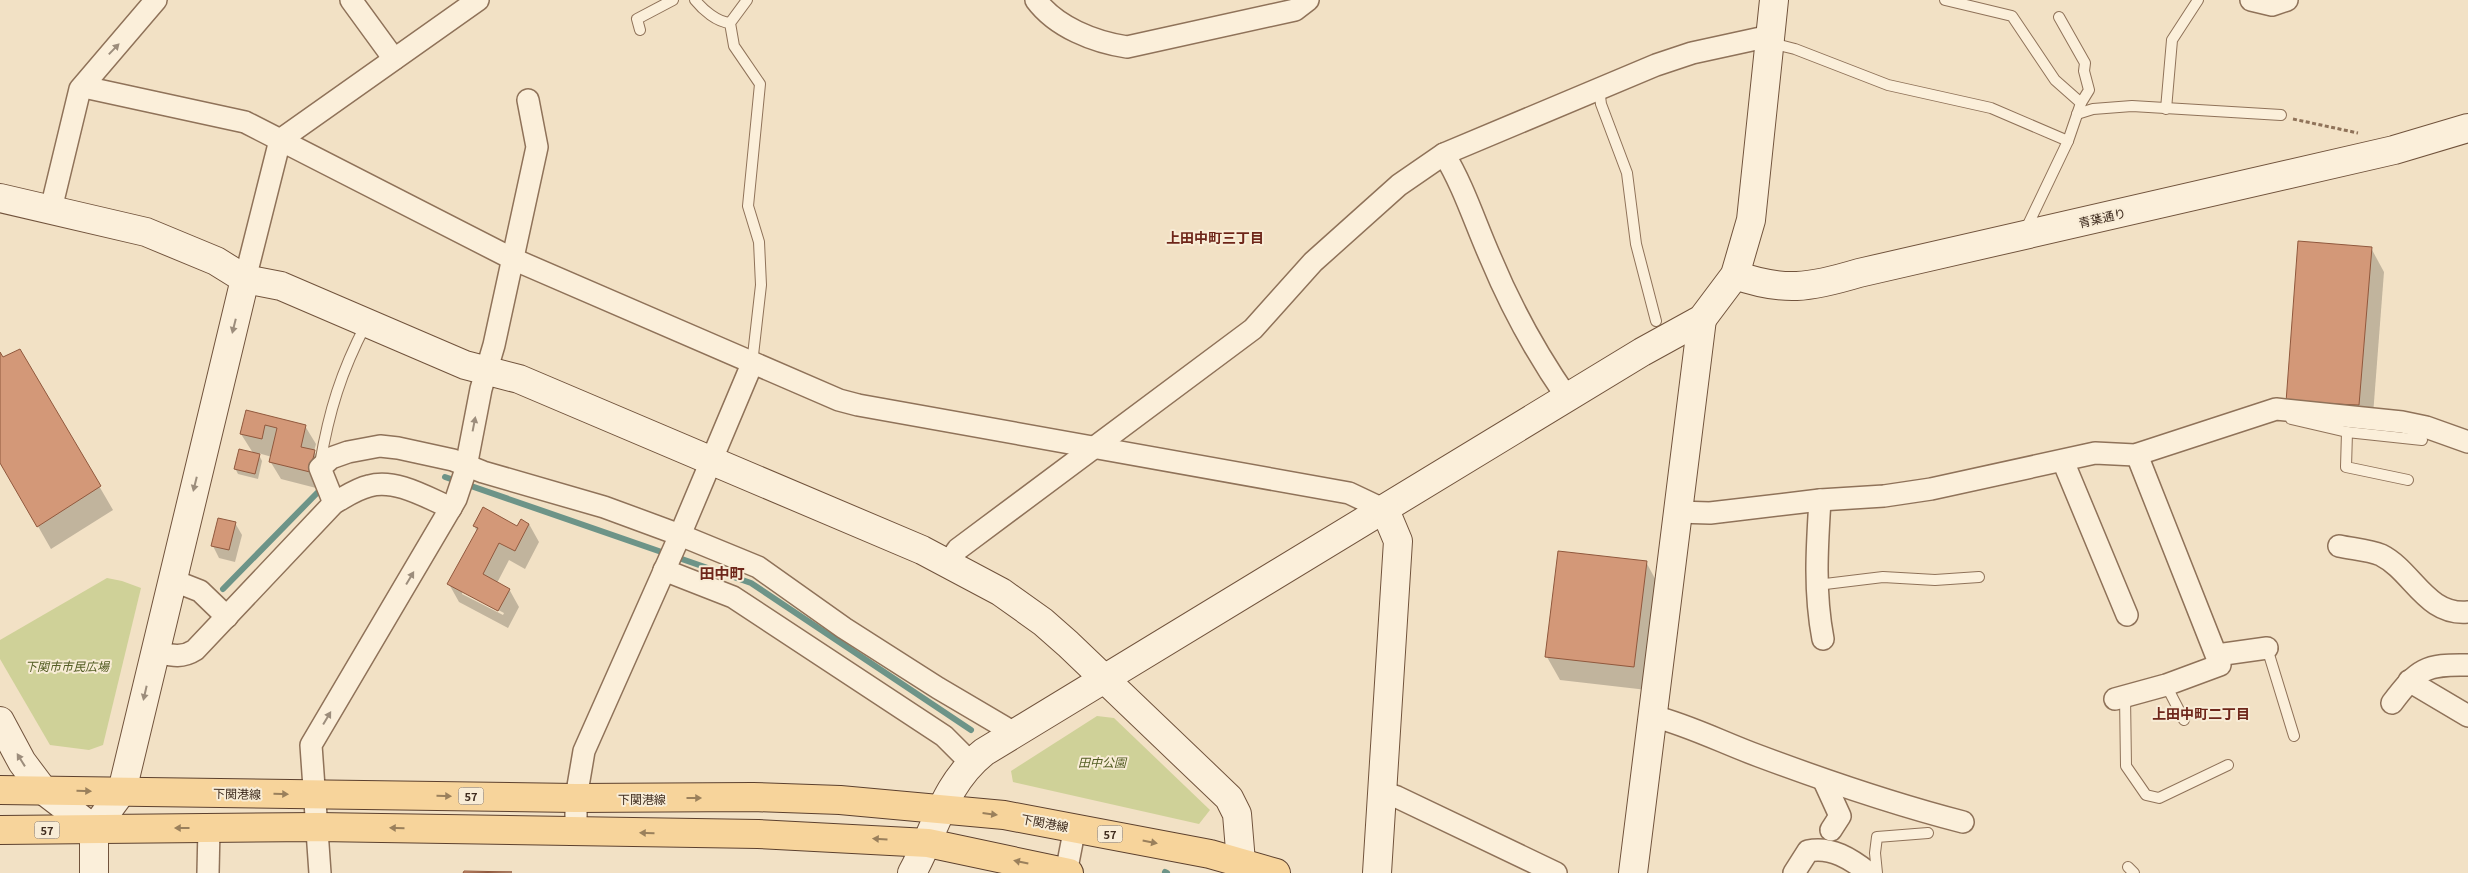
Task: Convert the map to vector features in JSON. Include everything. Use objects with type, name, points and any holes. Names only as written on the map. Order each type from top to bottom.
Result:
[{"type":"main road","name":"下関港線","points":[[0,790],[840,800],[1004,815],[1075,827],[1241,862],[1276,873]]},
{"type":"main road","name":"57","points":[[0,830],[318,827],[758,834],[928,843],[1067,873]]},
{"type":"street","points":[[51,209],[80,89],[84,87],[103,60],[156,0]]},
{"type":"street","points":[[351,0],[394,60]]},
{"type":"street","points":[[94,873],[94,829],[122,791],[280,140],[478,0]]},
{"type":"street","points":[[1036,0],[1070,29],[1109,45],[1126,47],[1294,10],[1308,0]]},
{"type":"street","points":[[912,873],[957,780],[971,763],[1103,679],[1385,510],[1642,352],[1702,319],[1735,274],[1751,220],[1774,0]]},
{"type":"street","points":[[2251,0],[2272,5],[2287,0]]},
{"type":"street","points":[[948,563],[958,548],[1253,329],[1312,262],[1399,184],[1444,154],[1656,65],[1692,53],[1769,40]]},
{"type":"street","points":[[84,87],[234,118],[513,260],[838,400],[1349,494],[1385,510],[1398,542],[1377,873]]},
{"type":"street","points":[[320,873],[311,745],[454,503],[465,469],[481,389],[513,260],[537,147],[528,100]]},
{"type":"street","name":"青葉通り","points":[[1735,274],[1778,287],[1812,285],[2023,234],[2362,157],[2468,128]]},
{"type":"street","points":[[1444,154],[1458,176],[1505,290],[1552,376],[1568,398]]},
{"type":"street","points":[[0,198],[146,232],[216,261],[245,279],[281,286],[486,372],[519,379],[948,563],[1001,592],[1036,617],[1068,644],[1229,798],[1237,814],[1241,862]]},
{"type":"street","points":[[1633,873],[1702,319]]},
{"type":"street","points":[[576,832],[576,798],[584,751],[752,364]]},
{"type":"street","points":[[1677,512],[1710,513],[1820,500],[1884,496],[1931,489],[2095,453],[2137,455],[2259,414],[2284,409],[2402,422],[2426,427],[2468,442]]},
{"type":"street","points":[[334,503],[320,468],[331,458],[348,452],[380,446],[419,452],[465,469],[604,507],[678,538],[758,567],[852,633],[938,688],[1016,734]]},
{"type":"street","points":[[2120,698],[2166,685],[2220,665],[2137,455]]},
{"type":"street","points":[[2063,461],[2126,615]]},
{"type":"street","points":[[155,652],[179,656],[187,655],[227,617],[334,503],[364,487],[385,485],[454,503]]},
{"type":"street","points":[[1820,500],[1815,562],[1818,614],[1823,639]]},
{"type":"street","points":[[2339,546],[2381,556],[2440,608],[2456,613],[2468,612]]},
{"type":"street","points":[[665,567],[733,597],[944,736],[971,763]]},
{"type":"street","points":[[172,580],[200,591],[227,617]]},
{"type":"street","points":[[2216,655],[2266,648]]},
{"type":"street","points":[[2392,703],[2409,681],[2429,668],[2468,665]]},
{"type":"street","points":[[2409,681],[2468,716]]},
{"type":"street","points":[[1652,716],[1681,723],[1726,744],[1824,781],[1892,803],[1963,822]]},
{"type":"street","points":[[0,721],[22,762],[43,790],[94,829]]},
{"type":"street","points":[[1824,781],[1840,816],[1831,830]]},
{"type":"street","points":[[1382,792],[1397,797],[1556,873]]},
{"type":"street","points":[[1067,873],[1075,827]]},
{"type":"street","points":[[208,873],[209,828]]},
{"type":"street","points":[[1794,873],[1808,851],[1815,850],[1834,850],[1869,873]]},
{"type":"lane","points":[[640,30],[637,19],[673,0]]},
{"type":"lane","points":[[695,0],[704,11],[724,22],[730,23]]},
{"type":"lane","points":[[747,0],[730,23],[734,46],[760,84],[748,206],[759,242],[761,285],[752,364]]},
{"type":"lane","points":[[1945,0],[2012,16],[2055,80],[2081,103]]},
{"type":"lane","points":[[2166,109],[2172,40],[2198,0]]},
{"type":"lane","points":[[2023,234],[2068,141],[2081,103],[2089,90],[2084,72],[2085,63],[2059,17]]},
{"type":"lane","points":[[1769,40],[1888,85],[1990,108],[2068,141]]},
{"type":"lane","points":[[1599,89],[1601,104],[1627,173],[1636,244],[1656,320]]},
{"type":"lane","points":[[2077,114],[2093,109],[2132,106],[2281,115]]},
{"type":"lane","points":[[320,468],[325,432],[337,388],[366,323]]},
{"type":"lane","points":[[2284,409],[2291,419],[2347,432],[2422,440]]},
{"type":"lane","points":[[2347,432],[2346,467],[2408,480]]},
{"type":"lane","points":[[1817,585],[1883,577],[1935,580],[1979,576]]},
{"type":"lane","points":[[2266,648],[2294,736]]},
{"type":"lane","points":[[2166,685],[2184,720]]},
{"type":"lane","points":[[2120,698],[2126,766],[2146,795],[2159,798],[2228,765]]},
{"type":"lane","points":[[1877,873],[1874,853],[1877,837],[1928,833]]},
{"type":"path","points":[[2281,115],[2282,118],[2360,133],[2362,157]]},
{"type":"green space","name":"下関市市民広場","points":[[107,578],[141,588],[103,745],[89,750],[50,745],[0,659],[0,640]]},
{"type":"green space","name":"田中公園","points":[[1097,716],[1114,718],[1210,810],[1199,824],[1013,782],[1011,771]]},
{"type":"building","points":[[2298,241],[2372,247],[2359,405],[2286,402]]},
{"type":"building","points":[[20,349],[101,486],[37,527],[0,463],[0,352],[3,357]]},
{"type":"building","points":[[246,410],[306,425],[301,447],[315,450],[310,472],[269,462],[277,428],[265,425],[262,439],[240,434]]},
{"type":"building","points":[[239,449],[260,454],[255,474],[234,469]]},
{"type":"building","points":[[483,507],[517,526],[521,519],[529,524],[515,551],[499,543],[483,574],[510,589],[498,611],[447,584],[478,528],[473,526]]},
{"type":"building","points":[[218,518],[236,522],[229,550],[211,546]]},
{"type":"building","points":[[1558,551],[1647,561],[1634,667],[1545,657]]},
{"type":"building","points":[[464,871],[512,872],[463,873]]},
{"type":"waterway","points":[[445,477],[751,583],[971,730]]},
{"type":"waterway","points":[[223,589],[320,490]]},
{"type":"district","name":"上田中町三丁目","points":[[1215,237]]},
{"type":"district","name":"田中町","points":[[722,572]]},
{"type":"district","name":"上田中町二丁目","points":[[2201,713]]}]
